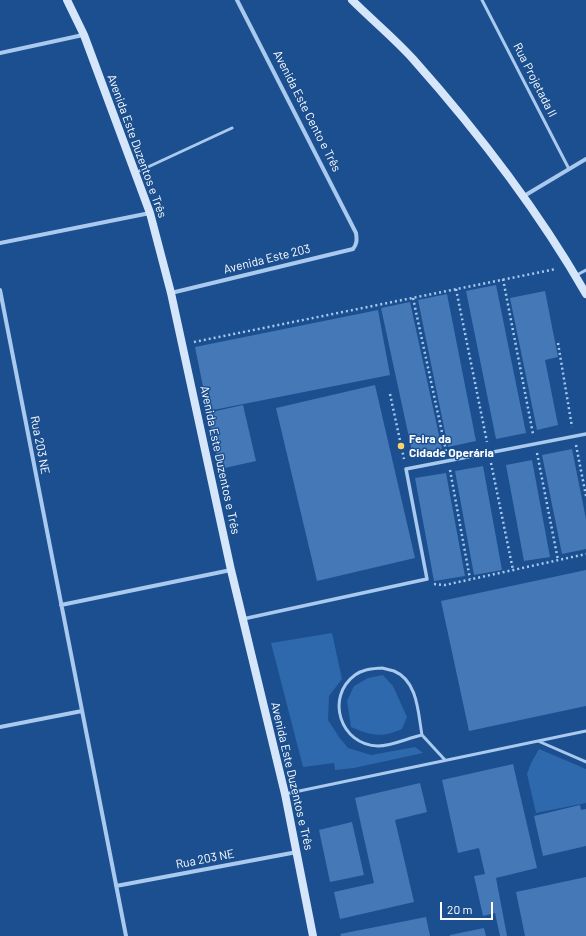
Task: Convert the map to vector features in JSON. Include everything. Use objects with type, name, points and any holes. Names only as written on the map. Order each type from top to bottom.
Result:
[{"type":"main road","name":"Avenida Este Duzentos e Três","points":[[68,0],[84,35],[150,213],[171,293],[231,570],[285,794],[314,936]]},
{"type":"main road","points":[[352,0],[412,58],[481,140],[524,196],[570,266],[586,294]]},
{"type":"street","name":"Avenida Este Cento e Três","points":[[236,0],[356,234]]},
{"type":"street","points":[[0,53],[84,35]]},
{"type":"street","points":[[524,196],[586,159]]},
{"type":"street","points":[[0,243],[150,213]]},
{"type":"street","name":"Avenida Este 203","points":[[171,293],[353,249],[356,245],[356,234]]},
{"type":"street","name":"Rua 203 NE","points":[[0,290],[126,936]]},
{"type":"street","points":[[243,619],[427,579],[406,469],[586,434]]},
{"type":"street","points":[[61,605],[231,570]]},
{"type":"street","points":[[0,727],[82,711]]},
{"type":"street","name":"Rua 203 NE","points":[[116,886],[297,852]]},
{"type":"lane","name":"Rua Projetada II","points":[[482,0],[569,169]]},
{"type":"lane","points":[[135,173],[232,128]]},
{"type":"lane","points":[[575,276],[586,270]]},
{"type":"lane","points":[[422,735],[379,746],[367,744],[356,739],[347,731],[341,720],[338,708],[340,696],[346,684],[356,675],[368,669],[382,668],[395,672],[406,679],[413,690],[422,735],[445,760]]},
{"type":"lane","points":[[285,794],[586,730]]},
{"type":"lane","points":[[538,741],[586,762]]},
{"type":"path","points":[[182,345],[570,266]]},
{"type":"path","points":[[504,279],[558,560]]},
{"type":"path","points":[[456,289],[513,570]]},
{"type":"path","points":[[413,298],[448,461],[470,579]]},
{"type":"path","points":[[558,343],[586,496]]},
{"type":"path","points":[[390,394],[406,469]]},
{"type":"path","points":[[427,579],[440,585],[586,554]]},
{"type":"shaded area","points":[[332,633],[342,679],[329,696],[328,720],[339,737],[348,748],[371,755],[415,747],[423,753],[354,768],[335,770],[334,763],[303,767],[271,643]]},
{"type":"shaded area","points":[[383,675],[393,686],[407,717],[402,729],[388,734],[376,735],[351,727],[347,701],[354,686],[368,678]]},
{"type":"shaded area","points":[[539,749],[586,769],[586,803],[536,813],[527,774]]},
{"type":"building","points":[[496,285],[526,433],[496,439],[466,291]]},
{"type":"building","points":[[545,291],[558,357],[545,360],[558,425],[537,430],[510,298]]},
{"type":"building","points":[[447,294],[476,441],[448,447],[418,300]]},
{"type":"building","points":[[410,302],[442,449],[413,456],[381,308]]},
{"type":"building","points":[[378,310],[390,375],[208,411],[195,347]]},
{"type":"building","points":[[375,385],[415,558],[317,581],[276,408]]},
{"type":"building","points":[[243,405],[256,461],[220,469],[207,413]]},
{"type":"building","points":[[572,449],[586,519],[586,549],[562,554],[542,455]]},
{"type":"building","points":[[532,460],[550,557],[524,561],[506,465]]},
{"type":"building","points":[[483,466],[502,570],[474,575],[455,471]]},
{"type":"building","points":[[446,473],[465,576],[434,581],[415,478]]},
{"type":"building","points":[[586,570],[586,706],[469,731],[441,601]]},
{"type":"building","points":[[513,764],[537,868],[496,878],[507,936],[500,936],[495,913],[483,916],[474,876],[485,874],[479,848],[458,853],[442,780]]},
{"type":"building","points":[[420,783],[427,812],[395,820],[414,902],[340,919],[334,892],[374,883],[355,798]]},
{"type":"building","points":[[580,805],[581,810],[586,809],[586,846],[543,856],[534,816]]},
{"type":"building","points":[[352,822],[364,875],[330,882],[319,830]]},
{"type":"building","points":[[586,877],[586,936],[525,936],[516,892]]},
{"type":"building","points":[[426,917],[430,936],[341,936],[340,934]]},
{"type":"building","points":[[484,928],[486,936],[450,936],[450,935]]},
{"type":"place","name":"Feira da Cidade Operária","points":[[401,446]]}]
